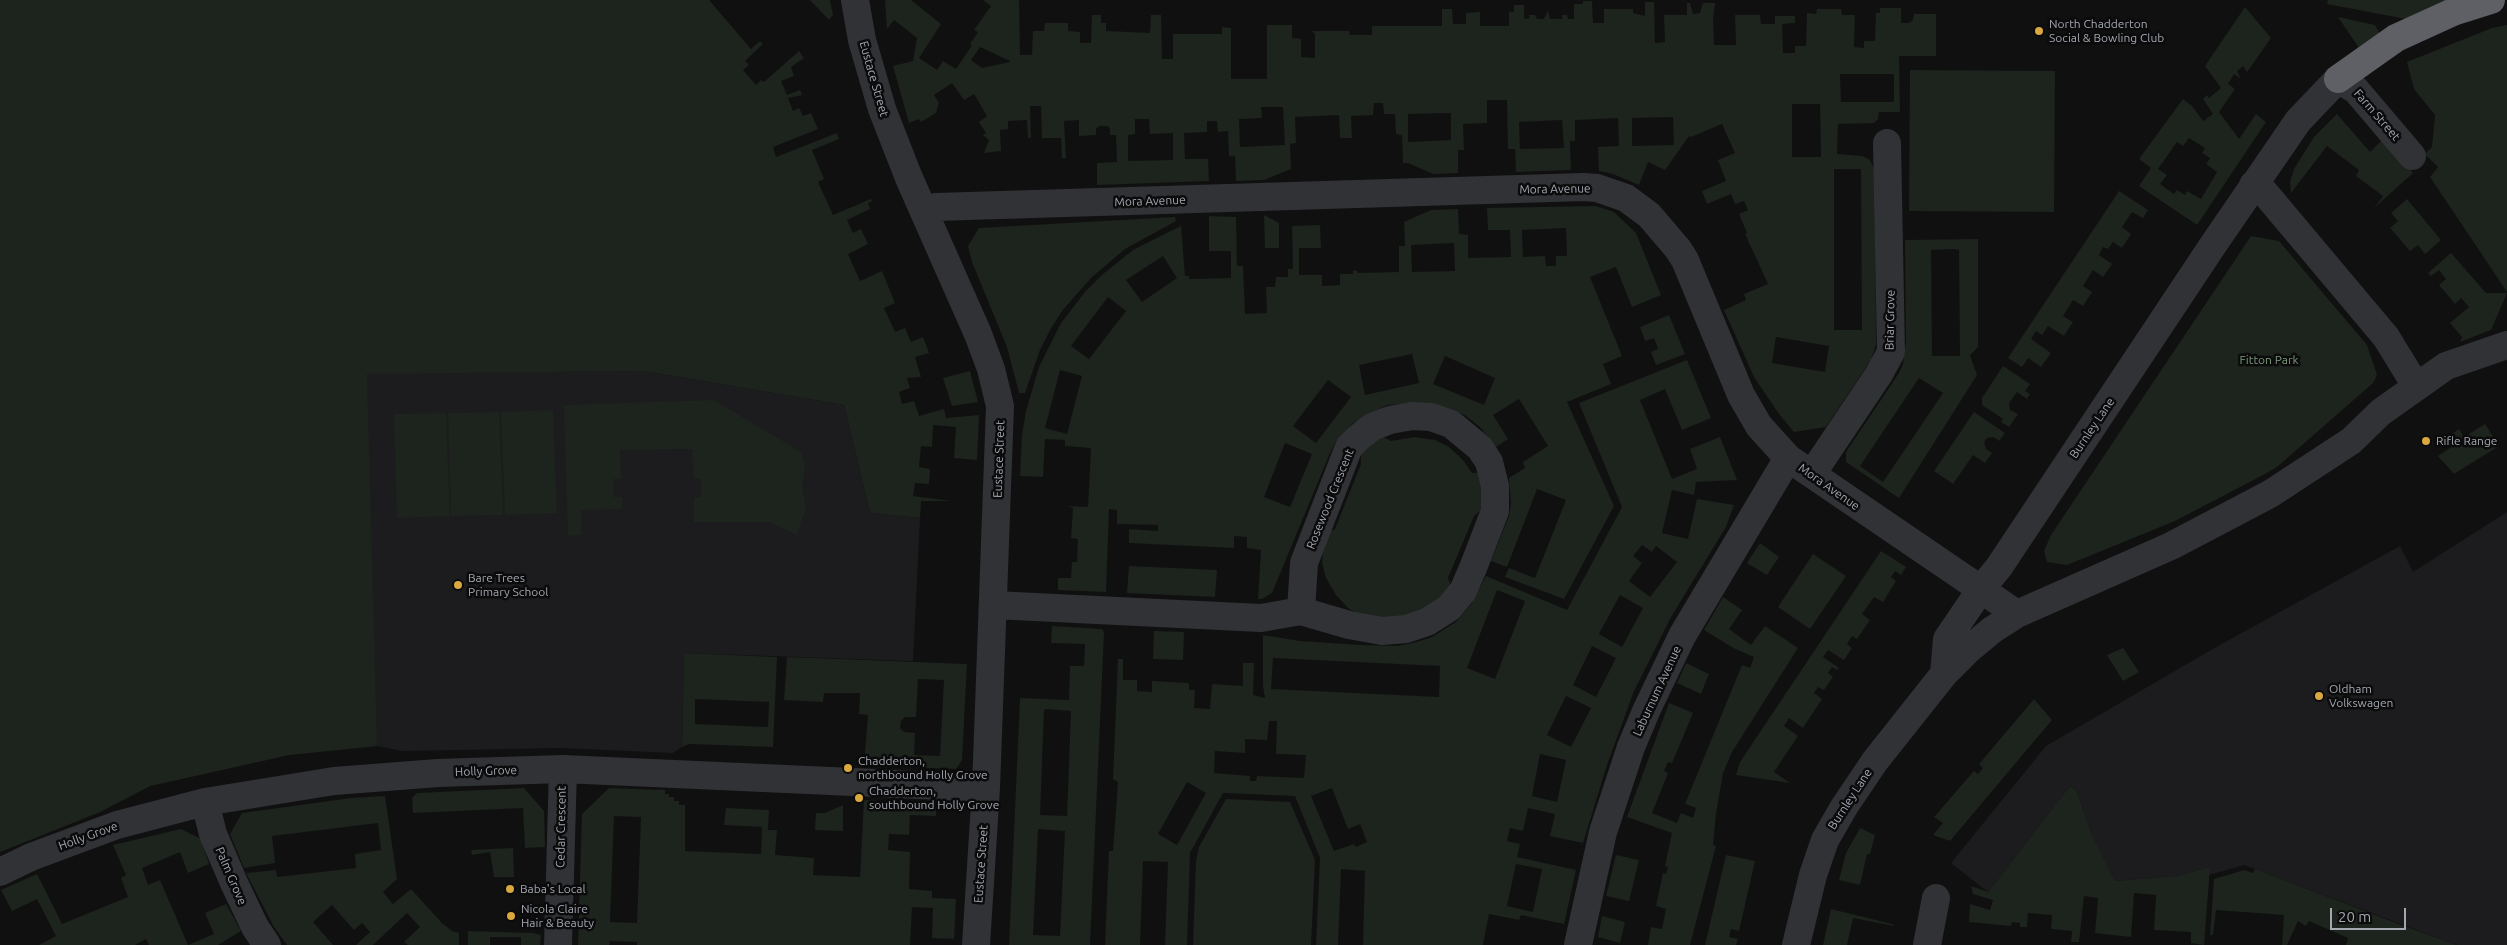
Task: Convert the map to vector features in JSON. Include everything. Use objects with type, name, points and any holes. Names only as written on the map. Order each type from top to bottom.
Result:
[{"type":"highway","points":[[2338,80],[2396,38],[2453,12],[2491,0]]},
{"type":"street","name":"Eustace Street","points":[[855,0],[862,40],[882,109],[924,212],[978,334],[999,398],[1001,425],[994,605],[986,788],[976,945]]},
{"type":"street","name":"Farm Street","points":[[2338,80],[2356,90],[2412,156]]},
{"type":"street","name":"Burnley Lane","points":[[1944,674],[1947,639],[1981,589],[1999,567],[2253,185],[2298,121],[2338,80]]},
{"type":"street","name":"Briar Grove","points":[[1812,474],[1880,374],[1891,352],[1887,143]]},
{"type":"street","points":[[2253,185],[2265,193],[2386,337],[2416,386]]},
{"type":"street","name":"Mora Avenue","points":[[924,212],[942,207],[1597,188],[1626,198],[1634,203],[1675,244],[1685,260],[1741,395],[1759,426],[1788,458],[2017,614]]},
{"type":"street","name":"Burnley Lane","points":[[1796,945],[1813,875],[1825,840],[1875,761],[1944,674],[1986,635],[2017,614],[2171,546],[2270,494],[2351,441],[2381,412],[2451,363],[2506,345]]},
{"type":"street","name":"Rosewood Crescent","points":[[994,605],[1261,618],[1301,611],[1349,625],[1382,631],[1406,630],[1427,622],[1449,608],[1463,591],[1495,512],[1495,486],[1489,462],[1480,448],[1451,424],[1431,417],[1412,416],[1390,420],[1372,427],[1358,438],[1349,448],[1304,563],[1301,611]]},
{"type":"street","name":"Laburnum Avenue","points":[[1578,945],[1604,832],[1631,747],[1647,709],[1682,636],[1788,458]]},
{"type":"street","points":[[1999,567],[2017,614]]},
{"type":"street","name":"Holly Grove","points":[[0,872],[31,857],[117,825],[205,802],[334,781],[438,773],[563,769],[986,788]]},
{"type":"street","name":"Cedar Crescent","points":[[558,945],[563,769]]},
{"type":"street","name":"Palm Grove","points":[[205,802],[213,834],[234,883],[255,927],[267,945]]},
{"type":"street","points":[[1927,945],[1936,898]]},
{"type":"shaded area","name":"Bare Trees Primary School","points":[[644,371],[844,405],[870,513],[920,518],[913,661],[684,653],[682,747],[673,753],[561,748],[403,751],[377,746],[289,755],[150,786],[100,812],[0,852],[367,373]]},
{"type":"shaded area","name":"Oldham Volkswagen","points":[[2507,512],[2507,945],[2457,945],[2244,865],[2209,875],[2210,867],[2176,876],[2115,881],[2092,834],[2076,790],[2070,786],[1988,892],[1951,863],[2046,746],[2218,646],[2400,546],[2413,572]]},
{"type":"green space","points":[[0,0],[709,0],[751,49],[760,41],[763,44],[745,61],[749,65],[743,70],[756,85],[761,80],[764,82],[799,51],[804,58],[791,67],[794,76],[781,81],[787,95],[800,90],[802,95],[788,98],[793,111],[799,108],[803,116],[811,113],[818,129],[773,147],[776,157],[837,133],[839,139],[812,150],[824,179],[818,182],[833,215],[871,199],[872,201],[868,203],[870,209],[847,220],[853,233],[861,229],[868,244],[848,254],[860,281],[882,271],[895,303],[884,308],[895,332],[905,328],[911,342],[923,337],[929,353],[915,357],[921,377],[907,378],[910,388],[899,392],[902,404],[914,401],[919,416],[944,409],[946,418],[979,415],[977,460],[954,458],[956,427],[933,425],[932,447],[921,446],[919,467],[930,469],[929,484],[915,483],[913,496],[951,501],[921,501],[920,518],[870,513],[844,405],[644,371],[367,374],[377,746],[289,755],[150,786],[100,812],[0,852]]},
{"type":"green space","points":[[810,0],[830,0],[833,15],[829,20]]},
{"type":"green space","points":[[885,0],[911,0],[941,24],[919,58],[937,70],[943,61],[956,69],[972,45],[970,44],[978,32],[974,30],[991,6],[983,0],[1019,0],[1020,55],[1032,55],[1033,31],[1044,31],[1045,23],[1068,23],[1068,31],[1080,32],[1080,43],[1091,43],[1092,15],[1101,15],[1101,23],[1106,23],[1106,31],[1150,33],[1151,15],[1161,15],[1162,59],[1173,59],[1173,34],[1222,34],[1222,27],[1231,28],[1231,79],[1267,79],[1267,25],[1292,25],[1292,38],[1301,39],[1301,57],[1315,58],[1315,34],[1312,31],[1349,31],[1350,35],[1372,35],[1372,26],[1442,26],[1442,9],[1452,9],[1453,24],[1466,24],[1466,13],[1480,12],[1480,26],[1509,26],[1509,12],[1514,12],[1514,5],[1524,5],[1524,19],[1530,18],[1529,15],[1535,15],[1537,19],[1544,19],[1548,10],[1550,19],[1562,19],[1562,15],[1567,15],[1568,19],[1574,19],[1574,4],[1592,1],[1593,23],[1604,23],[1604,9],[1633,9],[1633,13],[1645,16],[1645,2],[1654,2],[1655,43],[1665,42],[1664,15],[1687,15],[1687,3],[1690,3],[1693,14],[1700,13],[1703,3],[1715,3],[1713,19],[1714,45],[1736,45],[1735,15],[1760,15],[1761,24],[1775,24],[1775,16],[1795,16],[1795,23],[1782,24],[1783,53],[1795,53],[1795,46],[1806,46],[1807,13],[1816,14],[1817,9],[1841,9],[1842,15],[1855,15],[1854,47],[1864,48],[1864,41],[1875,41],[1876,13],[1880,13],[1880,8],[1901,8],[1901,23],[1909,23],[1913,20],[1914,14],[1936,14],[1936,56],[1899,56],[1900,112],[1879,112],[1878,119],[1874,123],[1838,124],[1837,154],[1862,156],[1870,160],[1875,171],[1876,345],[1871,360],[1826,427],[1794,432],[1779,414],[1754,377],[1724,310],[1746,300],[1744,294],[1768,284],[1745,234],[1747,233],[1739,214],[1748,210],[1744,201],[1735,204],[1731,194],[1707,204],[1702,191],[1726,181],[1718,160],[1735,153],[1722,124],[1691,137],[1689,136],[1665,170],[1648,162],[1639,185],[1613,174],[1599,171],[1598,147],[1619,146],[1618,118],[1575,120],[1575,141],[1570,141],[1571,170],[1516,172],[1515,149],[1508,149],[1507,100],[1487,100],[1487,123],[1463,124],[1464,150],[1458,150],[1458,173],[1433,174],[1408,163],[1403,163],[1402,135],[1396,134],[1395,114],[1384,114],[1383,103],[1374,103],[1373,115],[1351,116],[1352,138],[1340,138],[1339,115],[1295,117],[1296,143],[1290,144],[1291,169],[1264,180],[1236,181],[1235,156],[1229,156],[1228,131],[1218,132],[1217,121],[1207,121],[1207,132],[1184,133],[1185,159],[1208,159],[1209,181],[1097,185],[1097,163],[1117,162],[1116,135],[1110,135],[1108,126],[1099,126],[1096,129],[1096,135],[1079,136],[1079,120],[1064,121],[1066,158],[1062,158],[1061,138],[1042,138],[1041,106],[1030,106],[1031,138],[1028,138],[1027,120],[1008,121],[1008,129],[1000,130],[1001,151],[984,153],[989,140],[983,135],[986,133],[979,122],[987,116],[974,94],[964,100],[952,83],[934,95],[939,103],[936,113],[921,122],[919,119],[909,123],[893,66],[913,61],[917,38],[894,20],[887,29]],"holes":[[[980,47],[1010,61],[982,68],[971,60]],[[1840,74],[1894,74],[1894,102],[1841,102]],[[1792,104],[1820,104],[1821,157],[1792,157]],[[1261,107],[1283,107],[1285,145],[1240,147],[1239,119],[1262,118]],[[1451,113],[1451,140],[1408,142],[1408,114]],[[1673,117],[1674,145],[1632,146],[1632,118]],[[1135,119],[1149,119],[1150,134],[1173,133],[1173,160],[1128,161],[1128,135],[1135,134]],[[1562,120],[1564,148],[1520,149],[1519,122]],[[1834,169],[1861,169],[1862,330],[1834,330]],[[1776,337],[1829,346],[1825,372],[1772,363]]]},
{"type":"green space","points":[[2328,0],[2451,0],[2406,19],[2327,4]]},
{"type":"green space","points":[[2245,7],[2271,38],[2247,72],[2243,66],[2237,71],[2241,79],[2234,74],[2228,84],[2235,89],[2219,112],[2239,139],[2256,114],[2266,122],[2197,225],[2139,186],[2151,168],[2139,159],[2183,99],[2192,106],[2203,121],[2213,114],[2203,99],[2207,95],[2209,98],[2221,88],[2205,66]],"holes":[[[2189,138],[2205,148],[2202,153],[2210,158],[2206,164],[2217,172],[2201,199],[2187,191],[2185,195],[2177,190],[2174,194],[2160,184],[2167,175],[2158,169],[2177,142],[2183,146]]]},
{"type":"green space","points":[[2338,17],[2375,25],[2380,34],[2359,48]]},
{"type":"green space","points":[[2507,25],[2507,292],[2430,177],[2438,167],[2425,154],[2432,147],[2435,115],[2414,89],[2407,62],[2492,28]]},
{"type":"green space","points":[[1910,70],[2055,71],[2054,212],[1909,211]]},
{"type":"green space","points":[[2337,114],[2370,152],[2383,139],[2413,173],[2374,208],[2383,196],[2356,176],[2359,170],[2327,146],[2291,193],[2290,182],[2294,169],[2314,137]]},
{"type":"green space","points":[[2119,191],[2148,210],[2143,218],[2132,212],[2122,227],[2131,234],[2122,248],[2113,242],[2108,249],[2103,247],[2099,255],[2112,264],[2103,277],[2093,270],[2083,286],[2092,292],[2083,306],[2073,300],[2063,316],[2073,322],[2064,336],[2048,326],[2042,335],[2036,331],[2031,339],[2051,353],[2041,367],[2028,358],[2022,367],[2008,358]]},
{"type":"green space","points":[[2407,199],[2441,240],[2425,254],[2418,245],[2410,251],[2390,228],[2398,221],[2391,213]]},
{"type":"green space","points":[[1596,206],[1614,212],[1636,233],[1661,295],[1632,307],[1616,267],[1590,277],[1622,356],[1603,364],[1611,384],[1567,402],[1614,506],[1564,599],[1505,577],[1509,568],[1535,578],[1566,500],[1537,489],[1507,567],[1491,561],[1509,516],[1511,503],[1509,478],[1525,468],[1523,462],[1548,446],[1519,399],[1493,415],[1508,439],[1496,447],[1481,428],[1465,415],[1428,403],[1387,405],[1353,423],[1336,441],[1272,593],[1262,599],[1258,599],[1261,550],[1247,548],[1247,537],[1234,536],[1234,548],[1129,543],[1129,529],[1158,531],[1158,525],[1117,524],[1117,510],[1109,509],[1106,592],[1058,590],[1058,578],[1071,578],[1072,562],[1077,562],[1078,539],[1071,538],[1073,508],[1067,506],[1088,507],[1091,448],[1065,446],[1065,440],[1045,439],[1043,477],[1020,476],[1022,435],[1026,411],[1039,367],[1061,323],[1085,292],[1103,274],[1133,250],[1181,226],[1185,276],[1189,276],[1189,279],[1231,278],[1231,251],[1209,251],[1209,216],[1236,217],[1237,266],[1243,266],[1245,314],[1267,313],[1266,287],[1275,287],[1276,277],[1288,277],[1288,269],[1293,269],[1292,226],[1320,225],[1321,248],[1299,248],[1299,275],[1322,275],[1322,286],[1340,285],[1340,274],[1353,274],[1353,270],[1358,273],[1399,272],[1399,246],[1405,246],[1404,222],[1431,210],[1458,209],[1459,234],[1468,235],[1468,258],[1511,257],[1510,230],[1488,230],[1487,208]],"holes":[[[1566,228],[1567,256],[1556,256],[1556,266],[1546,266],[1545,256],[1523,257],[1522,230]],[[1454,243],[1455,271],[1412,272],[1411,245]],[[1163,256],[1177,278],[1142,302],[1126,280]],[[1108,297],[1126,311],[1089,359],[1071,346]],[[1412,354],[1419,383],[1365,395],[1359,365]],[[1445,356],[1495,378],[1484,405],[1433,384]],[[1060,370],[1082,376],[1067,434],[1045,428]],[[1328,380],[1351,397],[1316,443],[1293,426]],[[1285,443],[1312,454],[1290,507],[1264,497]]]},
{"type":"green space","points":[[1264,215],[1279,223],[1279,248],[1265,248]]},
{"type":"green space","points":[[1175,217],[1176,221],[1125,249],[1091,278],[1062,311],[1050,330],[1040,350],[1025,393],[1019,393],[1007,347],[972,262],[968,246],[979,228]]},
{"type":"green space","name":"Fitton Park","points":[[2251,236],[2279,241],[2367,345],[2377,375],[2373,383],[2277,467],[2265,474],[2175,521],[2067,565],[2047,562],[2044,551],[2051,535]]},
{"type":"green space","points":[[1978,239],[1978,347],[1970,355],[1977,375],[1899,498],[1846,462],[1846,452],[1899,373],[1903,364],[1906,342],[1905,240]],"holes":[[[1931,250],[1959,250],[1960,356],[1932,356]],[[1919,378],[1943,393],[1883,482],[1860,466]]]},
{"type":"green space","points":[[2451,253],[2486,293],[2507,293],[2491,330],[2460,342],[2462,337],[2450,323],[2469,307],[2461,298],[2455,304],[2439,285],[2446,279],[2439,270],[2431,276],[2428,273]]},
{"type":"green space","points":[[1669,315],[1685,354],[1656,365],[1651,352],[1658,349],[1654,338],[1645,341],[1640,327]]},
{"type":"green space","points":[[1687,360],[1711,418],[1682,430],[1665,389],[1640,400],[1672,479],[1697,469],[1690,449],[1720,437],[1737,480],[1696,482],[1694,495],[1672,490],[1662,533],[1688,539],[1697,499],[1734,505],[1726,527],[1671,617],[1634,691],[1607,765],[1583,843],[1550,836],[1555,814],[1528,808],[1523,831],[1510,828],[1507,841],[1520,844],[1517,857],[1576,870],[1564,924],[1521,915],[1519,920],[1489,914],[1483,945],[1363,945],[1365,871],[1341,869],[1338,945],[1316,945],[1320,858],[1295,796],[1223,793],[1190,853],[1187,945],[1165,945],[1168,862],[1143,861],[1140,945],[1105,945],[1109,851],[1113,851],[1118,782],[1113,779],[1118,659],[1123,659],[1123,680],[1137,680],[1137,691],[1152,692],[1152,681],[1189,683],[1189,690],[1195,690],[1194,708],[1210,709],[1212,684],[1243,686],[1243,663],[1254,663],[1253,695],[1265,698],[1263,686],[1263,635],[1300,641],[1361,645],[1398,646],[1417,642],[1432,637],[1456,622],[1472,603],[1486,576],[1567,610],[1622,507],[1579,403]],"holes":[[[1642,545],[1652,552],[1656,546],[1677,562],[1650,597],[1629,581],[1642,563],[1633,556]],[[1497,590],[1525,601],[1495,679],[1467,668]],[[1620,595],[1643,608],[1622,647],[1599,634]],[[1592,646],[1616,658],[1596,697],[1573,685]],[[1273,658],[1440,666],[1439,697],[1271,689]],[[1566,696],[1591,708],[1571,747],[1547,735]],[[1269,721],[1277,721],[1276,754],[1306,755],[1304,778],[1257,776],[1256,781],[1250,781],[1250,776],[1214,773],[1215,751],[1245,753],[1245,739],[1267,740]],[[1540,754],[1566,760],[1557,802],[1532,796]],[[1187,782],[1206,793],[1177,845],[1158,834]],[[1332,788],[1348,829],[1360,824],[1367,842],[1356,847],[1354,844],[1334,851],[1311,796]],[[1516,864],[1542,869],[1533,912],[1507,906]]]},
{"type":"green space","points":[[2003,366],[2030,384],[2025,391],[2030,394],[2027,399],[2017,392],[2009,403],[2010,410],[2018,414],[2009,427],[2001,422],[2003,419],[1982,405],[1982,398]]},
{"type":"green space","points":[[970,371],[978,402],[952,406],[943,378]]},
{"type":"green space","points":[[714,400],[801,452],[805,466],[802,487],[806,507],[797,535],[769,522],[694,522],[694,498],[701,497],[701,479],[694,478],[692,449],[620,450],[621,479],[613,479],[613,497],[622,497],[622,509],[581,510],[581,535],[568,536],[564,405]]},
{"type":"green space","points":[[553,410],[557,513],[505,515],[501,412]]},
{"type":"green space","points":[[499,412],[503,515],[451,516],[448,413]]},
{"type":"green space","points":[[1974,412],[2005,433],[1999,441],[1994,437],[1987,438],[1984,442],[1986,449],[1992,453],[1985,463],[1973,455],[1953,484],[1934,471]]},
{"type":"green space","points":[[446,413],[450,516],[397,518],[394,414]]},
{"type":"green space","points":[[2485,424],[2499,446],[2454,474],[2438,456],[2456,444],[2450,435],[2459,429],[2464,437]]},
{"type":"green space","points":[[1379,435],[1391,441],[1415,437],[1435,440],[1449,447],[1463,460],[1472,473],[1479,473],[1487,505],[1474,516],[1448,578],[1453,591],[1423,617],[1365,618],[1349,609],[1336,595],[1326,578],[1322,563],[1325,535],[1335,529],[1361,464],[1361,447]]},
{"type":"green space","points":[[1760,543],[1779,557],[1767,575],[1747,563]]},
{"type":"green space","points":[[1881,551],[1906,567],[1901,575],[1895,571],[1891,577],[1896,581],[1883,602],[1874,597],[1862,614],[1870,620],[1857,639],[1852,636],[1847,644],[1852,648],[1844,660],[1828,650],[1823,657],[1839,668],[1837,670],[1832,667],[1828,673],[1833,677],[1824,690],[1818,687],[1814,693],[1822,699],[1803,728],[1789,718],[1784,726],[1798,736],[1774,772],[1790,783],[1736,775],[1740,762]]},
{"type":"green space","points":[[1813,554],[1846,576],[1810,629],[1778,607]]},
{"type":"green space","points":[[1129,566],[1217,570],[1215,597],[1127,593]]},
{"type":"green space","points":[[1723,597],[1742,610],[1729,629],[1751,645],[1765,626],[1798,648],[1732,752],[1723,773],[1713,845],[1716,846],[1690,945],[1648,945],[1651,927],[1662,929],[1666,909],[1656,906],[1663,873],[1666,874],[1668,867],[1665,866],[1672,833],[1627,817],[1669,703],[1693,713],[1672,763],[1668,762],[1664,771],[1668,773],[1652,813],[1677,823],[1681,813],[1693,818],[1696,808],[1685,804],[1742,665],[1750,668],[1754,657],[1735,649],[1704,630]]},
{"type":"green space","points":[[1052,626],[1102,629],[1104,632],[1090,945],[1009,945],[1020,698],[1069,700],[1070,666],[1084,666],[1085,644],[1051,643]],"holes":[[[1044,710],[1071,711],[1067,816],[1040,815]],[[1038,829],[1065,831],[1060,936],[1033,935]]]},
{"type":"green space","points":[[1154,631],[1184,632],[1183,660],[1153,659]]},
{"type":"green space","points":[[2123,648],[2139,672],[2123,681],[2107,655]]},
{"type":"green space","points":[[684,653],[777,657],[773,747],[689,744],[682,747]],"holes":[[[695,699],[769,702],[768,727],[695,724]]]},
{"type":"green space","points":[[787,657],[967,664],[962,760],[956,769],[864,765],[868,715],[859,714],[860,693],[824,693],[823,702],[784,700]],"holes":[[[918,679],[944,680],[940,756],[914,755],[915,733],[904,732],[900,728],[901,721],[905,717],[916,717]]]},
{"type":"green space","points":[[1686,663],[1709,674],[1701,694],[1677,683]]},
{"type":"green space","points":[[2034,699],[2052,720],[1950,841],[1933,835],[1943,823],[1934,817],[1974,771],[1978,774],[1983,768],[1979,764]]},
{"type":"green space","points":[[2070,786],[2076,790],[2092,834],[2115,881],[2176,876],[2210,867],[2204,945],[2191,943],[2191,932],[2154,930],[2156,895],[2134,893],[2131,937],[2095,933],[2098,898],[2084,896],[2079,942],[2071,942],[2072,931],[2051,929],[2052,915],[2028,913],[2027,927],[2020,927],[2020,923],[2012,922],[2011,926],[1969,922],[1970,904],[1990,910],[1993,900],[1973,894],[1971,886],[1988,892]]},
{"type":"green space","points":[[524,788],[544,811],[545,847],[525,848],[523,808],[413,813],[412,798],[417,793]]},
{"type":"green space","points":[[609,788],[665,790],[665,794],[669,794],[669,797],[674,797],[674,801],[679,801],[679,805],[685,805],[685,851],[761,854],[762,827],[724,825],[726,808],[769,810],[768,830],[777,830],[775,855],[814,858],[813,875],[860,877],[864,800],[936,804],[936,816],[910,815],[909,835],[889,834],[888,850],[910,852],[909,889],[932,891],[932,898],[956,899],[954,939],[932,938],[933,908],[912,907],[910,945],[637,945],[637,942],[610,941],[609,945],[578,945],[582,814]],"holes":[[[614,816],[641,817],[637,923],[610,922]]]},
{"type":"green space","points":[[385,796],[397,879],[383,892],[393,904],[411,889],[442,923],[452,931],[459,933],[459,945],[408,945],[404,942],[420,927],[407,913],[373,945],[356,945],[370,932],[362,923],[354,930],[332,905],[313,922],[333,945],[287,945],[274,927],[246,873],[276,870],[277,877],[356,868],[355,854],[381,850],[378,823],[272,836],[275,863],[244,868],[230,834],[242,813],[351,798]]},
{"type":"green space","points":[[1226,799],[1290,802],[1315,860],[1311,945],[1193,945],[1196,861],[1199,847]]},
{"type":"green space","points":[[843,805],[843,831],[815,830],[816,813],[825,813]]},
{"type":"green space","points":[[1860,828],[1875,835],[1870,854],[1867,854],[1860,885],[1839,880],[1846,853]]},
{"type":"green space","points":[[181,829],[201,839],[209,864],[188,873],[180,852],[142,868],[148,885],[160,880],[188,945],[149,945],[146,939],[135,945],[39,945],[56,936],[37,899],[12,911],[1,890],[37,874],[62,924],[128,897],[121,878],[126,875],[113,845]]},
{"type":"green space","points":[[513,848],[514,877],[494,877],[490,852],[472,855],[471,850]]},
{"type":"green space","points":[[1616,855],[1639,860],[1629,901],[1606,896]]},
{"type":"green space","points":[[1726,855],[1755,861],[1739,931],[1731,929],[1729,937],[1738,939],[1736,945],[1705,945]]},
{"type":"green space","points":[[2255,869],[2457,945],[2346,945],[2348,938],[2309,921],[2306,926],[2298,921],[2287,945],[2282,945],[2284,915],[2216,910],[2213,935],[2210,935],[2214,879],[2244,870],[2253,873]]},
{"type":"green space","points":[[226,904],[241,931],[218,945],[188,945],[214,934],[205,913]]},
{"type":"green space","points":[[1831,909],[1894,926],[1853,918],[1847,945],[1823,945]]},
{"type":"green space","points":[[1602,916],[1625,922],[1620,943],[1598,937]]},
{"type":"green space","points":[[468,931],[533,933],[541,935],[540,945],[521,945],[521,937],[490,937],[490,945],[468,945]]},
{"type":"place","name":"North Chadderton Social & Bowling Club","points":[[2039,31]]},
{"type":"place","name":"Rifle Range","points":[[2426,441]]},
{"type":"place","name":"Bare Trees Primary School","points":[[458,585]]},
{"type":"place","name":"Oldham Volkswagen","points":[[2319,696]]},
{"type":"place","name":"Chadderton, northbound Holly Grove","points":[[848,768]]},
{"type":"place","name":"Chadderton, southbound Holly Grove","points":[[859,798]]},
{"type":"place","name":"Baba's Local","points":[[510,889]]},
{"type":"place","name":"Nicola Claire Hair & Beauty","points":[[511,916]]}]
